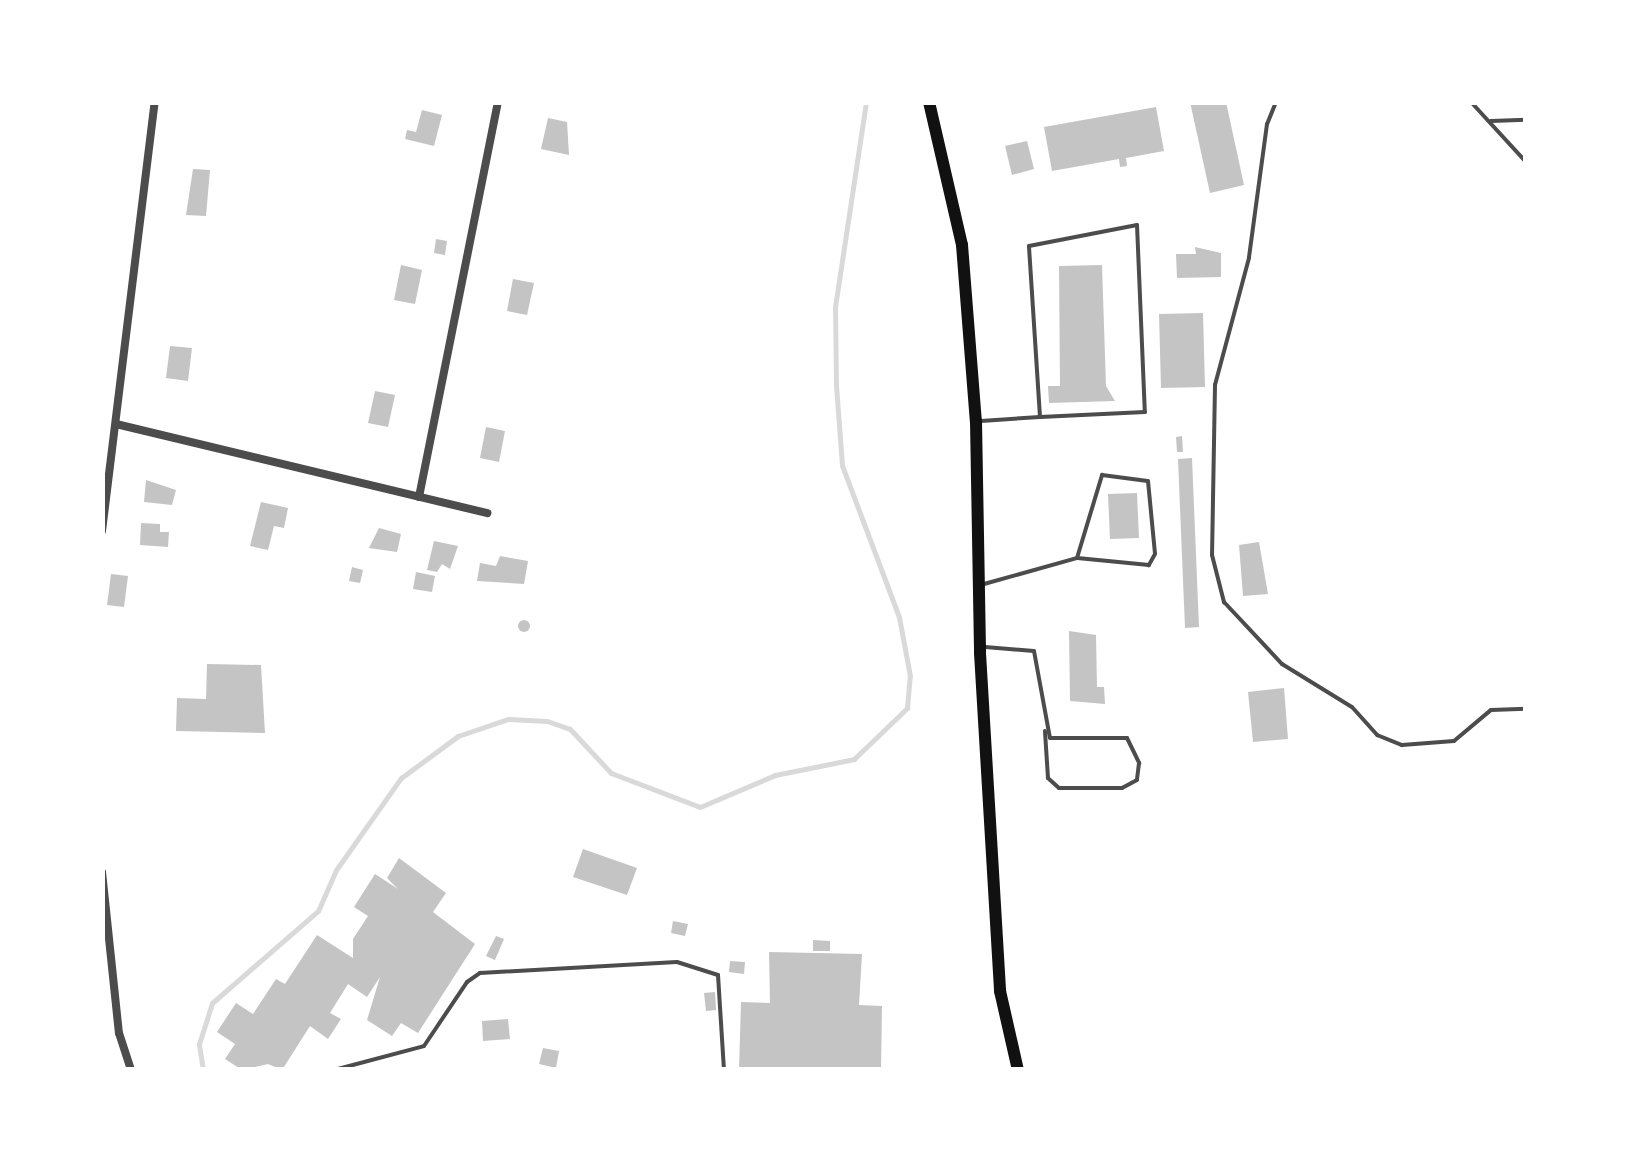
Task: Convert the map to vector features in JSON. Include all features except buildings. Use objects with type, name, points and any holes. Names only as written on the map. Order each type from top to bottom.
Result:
[{"type":"main road","points":[[929,102],[962,245],[976,421],[980,647],[1000,991],[1018,1070]]},
{"type":"street","points":[[102,531],[156,102]]},
{"type":"street","points":[[419,497],[498,102]]},
{"type":"street","points":[[116,424],[487,512]]},
{"type":"street","points":[[102,872],[120,1033],[131,1070]]},
{"type":"lane","points":[[1276,102],[1264,142],[1249,258],[1216,386],[1212,555],[1224,602],[1282,664],[1352,707],[1376,735],[1402,746],[1454,741],[1492,710],[1526,709]]},
{"type":"lane","points":[[1471,102],[1526,162]]},
{"type":"lane","points":[[1491,121],[1526,120]]},
{"type":"lane","points":[[976,421],[1040,418],[1145,412],[1137,225],[1028,246],[1040,418]]},
{"type":"lane","points":[[979,584],[1077,558],[1149,566],[1155,554],[1148,482],[1122,474],[1096,480],[1088,537],[1077,558]]},
{"type":"lane","points":[[980,647],[1034,651],[1048,778],[1059,788],[1122,788],[1137,780],[1139,763],[1128,738],[1050,738],[1045,731]]},
{"type":"lane","points":[[334,1070],[424,1046],[466,982],[480,972],[677,962],[718,974],[724,1070]]},
{"type":"waterway","points":[[203,1070],[199,1044],[212,1003],[318,911],[336,870],[401,778],[458,736],[508,719],[547,721],[570,729],[611,773],[700,807],[775,775],[854,759],[907,708],[910,676],[899,617],[842,465],[836,385],[835,307],[866,102]]}]
